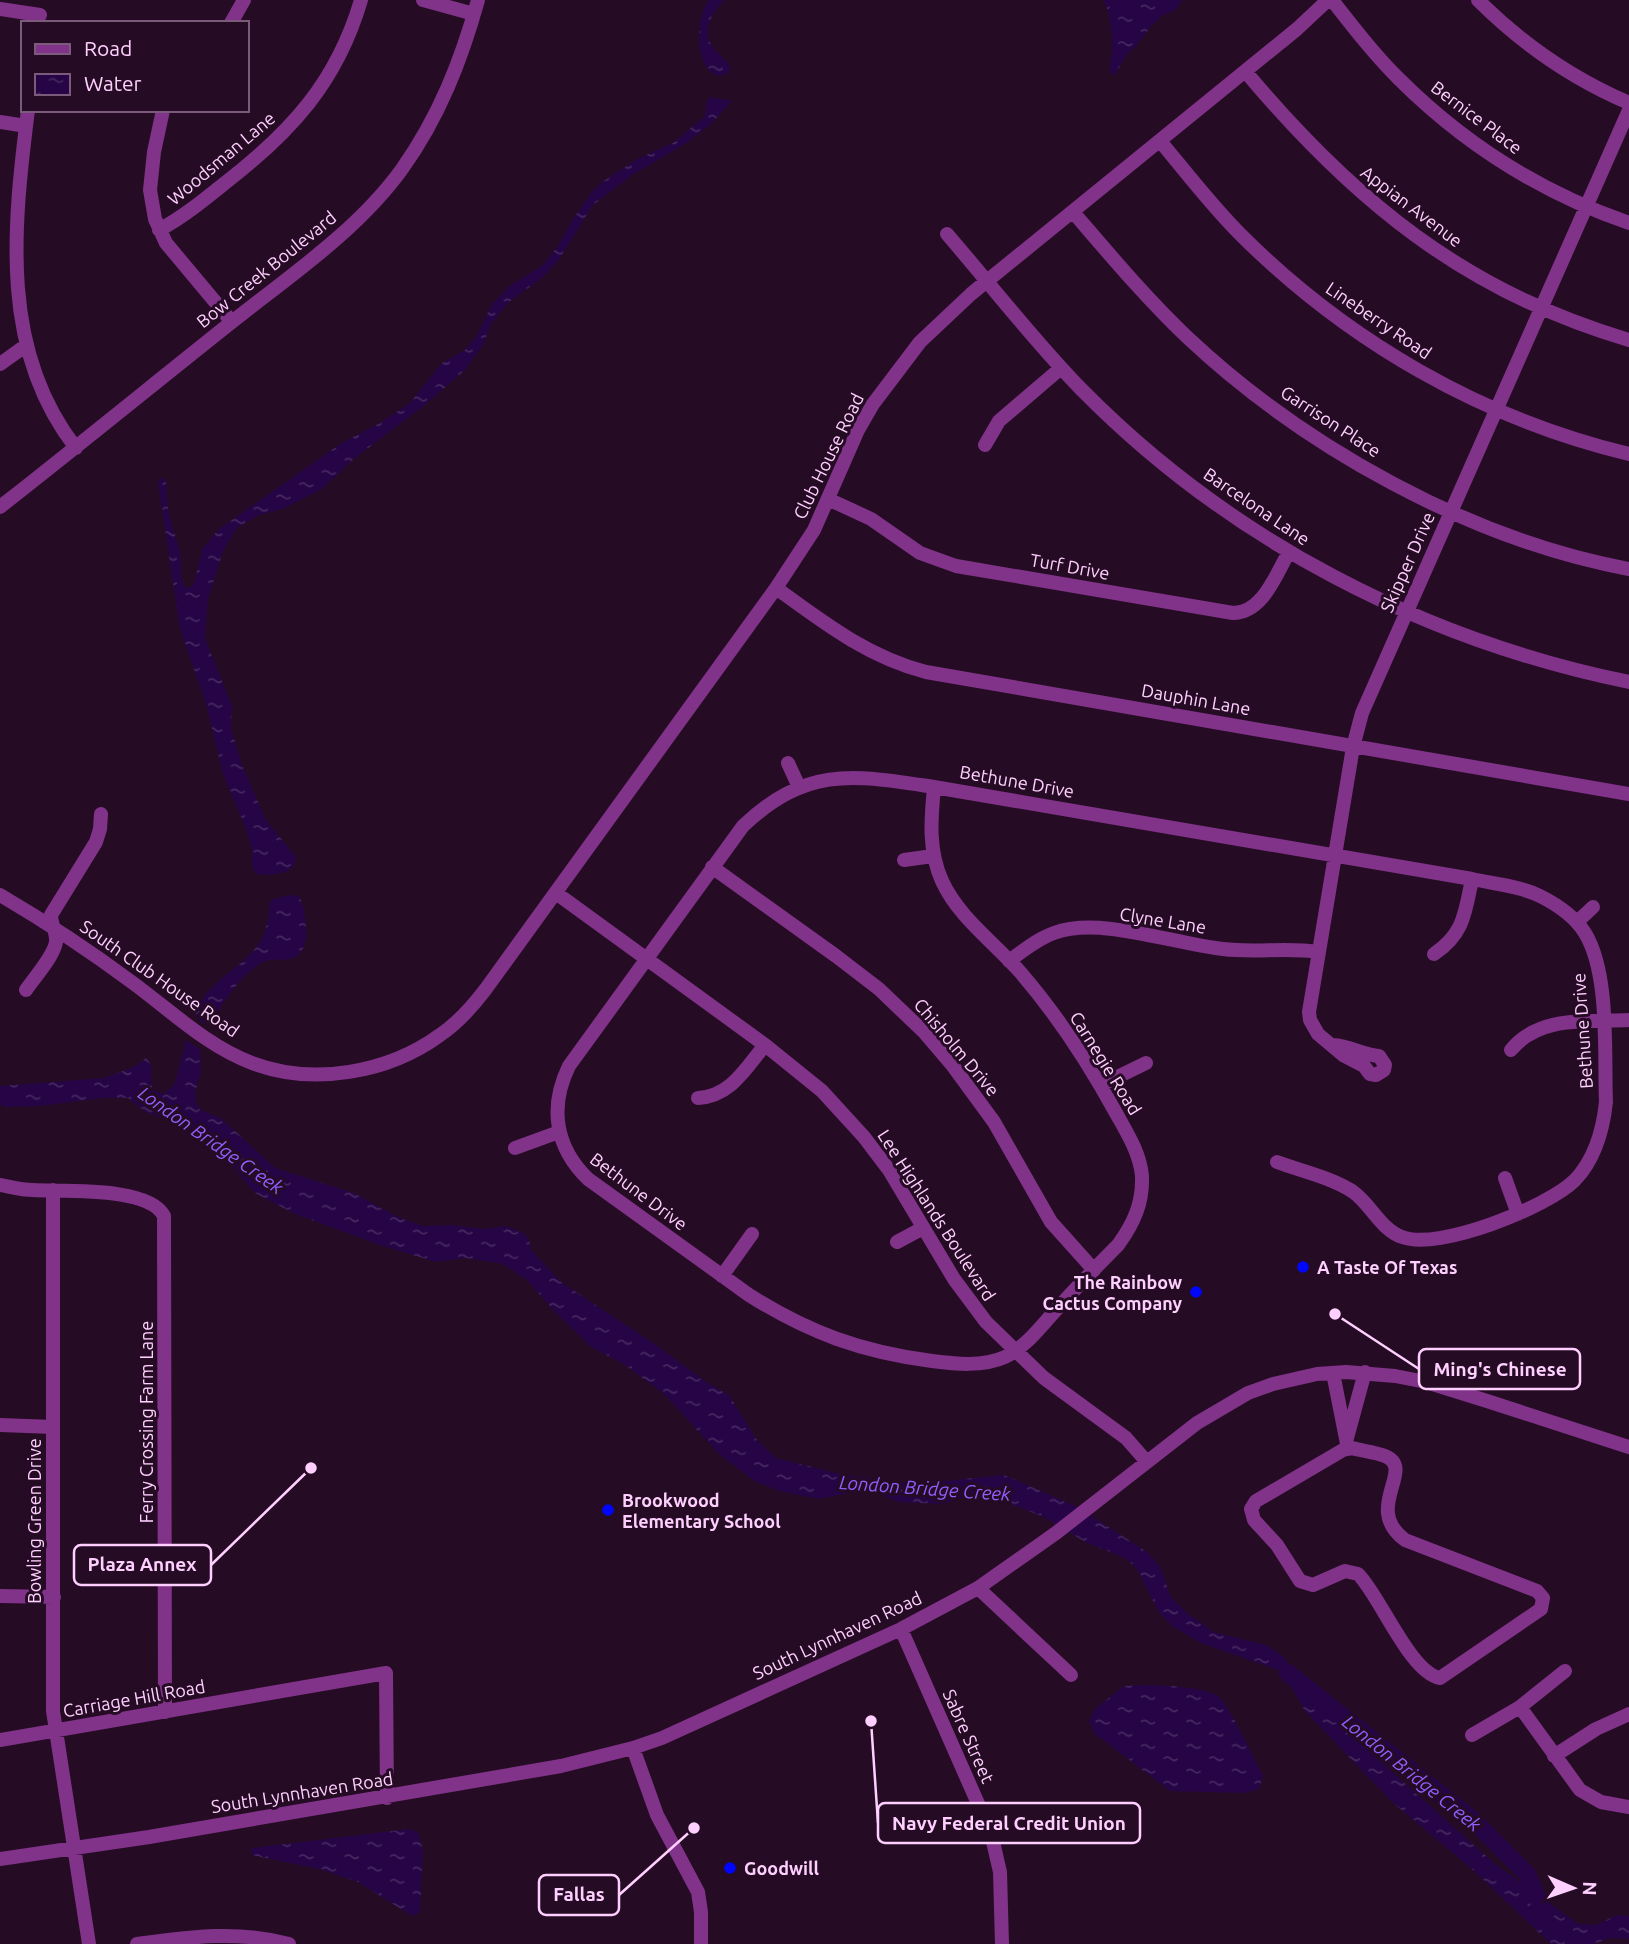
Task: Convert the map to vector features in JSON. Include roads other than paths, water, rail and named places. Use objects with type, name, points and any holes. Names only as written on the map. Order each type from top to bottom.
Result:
[{"type":"street","points":[[232,21],[244,0]]},
{"type":"street","name":"Woodsman Lane","points":[[159,230],[180,219],[258,158],[297,119],[333,69],[345,46],[361,0]]},
{"type":"street","points":[[423,0],[476,7]]},
{"type":"street","name":"Club House Road","points":[[512,954],[804,547],[858,430],[901,365],[937,325],[988,281],[1330,0]]},
{"type":"street","name":"Bernice Place","points":[[1330,0],[1396,77],[1452,126],[1521,174],[1585,206],[1629,223]]},
{"type":"street","points":[[1478,0],[1508,28],[1564,69],[1629,103]]},
{"type":"street","name":"Bow Creek Boulevard","points":[[0,507],[356,221],[418,146],[449,87],[476,7]]},
{"type":"street","points":[[0,9],[40,13]]},
{"type":"street","name":"Appian Avenue","points":[[1245,71],[1313,148],[1379,209],[1448,259],[1541,308],[1629,340]]},
{"type":"street","name":"Skipper Drive","points":[[1333,1045],[1318,1034],[1310,1020],[1309,1012],[1353,747],[1362,713],[1629,110]]},
{"type":"street","points":[[28,112],[10,250],[15,325],[30,373],[47,410],[61,432],[76,448]]},
{"type":"street","points":[[163,112],[150,190],[151,205],[159,230],[166,243],[232,322]]},
{"type":"street","points":[[0,122],[26,126]]},
{"type":"street","name":"Lineberry Road","points":[[1160,141],[1238,232],[1313,300],[1395,356],[1496,410],[1580,441],[1629,454]]},
{"type":"street","name":"Garrison Place","points":[[1073,212],[1141,291],[1186,337],[1251,391],[1334,450],[1451,511],[1574,556],[1629,569]]},
{"type":"street","name":"Barcelona Lane","points":[[947,234],[1061,368],[1130,435],[1210,500],[1289,552],[1377,600],[1493,646],[1550,664],[1629,682]]},
{"type":"street","points":[[0,364],[22,349]]},
{"type":"street","points":[[985,445],[999,421],[1061,368]]},
{"type":"street","name":"Turf Drive","points":[[828,499],[871,519],[920,553],[956,566],[1233,613],[1246,612],[1259,602],[1289,552]]},
{"type":"street","name":"Dauphin Lane","points":[[776,588],[855,644],[908,668],[1629,794]]},
{"type":"street","points":[[788,763],[799,787]]},
{"type":"street","name":"Bethune Drive","points":[[1014,1352],[990,1362],[969,1364],[933,1361],[864,1349],[796,1323],[749,1296],[587,1179],[568,1157],[557,1119],[558,1093],[569,1066],[732,838],[755,815],[799,787],[829,778],[848,776],[934,787],[1472,879],[1538,895],[1577,922],[1597,962],[1603,1022],[1606,1102],[1594,1151],[1575,1180],[1547,1200],[1518,1214],[1412,1247],[1391,1231],[1353,1192],[1277,1162]]},
{"type":"street","name":"Carnegie Road","points":[[934,787],[931,826],[933,856],[941,878],[958,908],[1009,961],[1052,1013],[1101,1085],[1139,1159],[1142,1188],[1140,1203],[1130,1228],[1094,1270],[1014,1352]]},
{"type":"street","points":[[26,990],[53,950],[55,935],[51,915],[96,842],[101,814]]},
{"type":"street","points":[[904,860],[933,856]]},
{"type":"street","name":"Chisholm Drive","points":[[712,867],[879,989],[924,1032],[994,1122],[1051,1222],[1094,1270]]},
{"type":"street","points":[[1434,954],[1449,944],[1457,934],[1462,924],[1472,879]]},
{"type":"street","name":"Lee Highlands Boulevard","points":[[556,893],[765,1045],[822,1091],[864,1137],[889,1170],[967,1299],[1014,1352],[1067,1396],[1119,1432],[1147,1462]]},
{"type":"street","name":"South Club House Road","points":[[0,895],[52,926],[226,1050],[252,1063],[268,1067],[323,1074],[376,1066],[417,1050],[439,1036],[468,1010],[512,954]]},
{"type":"street","points":[[1577,922],[1593,907]]},
{"type":"street","name":"Clyne Lane","points":[[1009,961],[1042,937],[1085,927],[1221,949],[1287,948],[1319,952]]},
{"type":"street","points":[[1511,1050],[1527,1033],[1539,1027],[1629,1020]]},
{"type":"street","points":[[698,1098],[716,1095],[734,1083],[765,1045]]},
{"type":"street","points":[[1101,1085],[1146,1063]]},
{"type":"street","points":[[515,1148],[559,1132]]},
{"type":"street","points":[[1505,1178],[1518,1214]]},
{"type":"street","points":[[0,1185],[53,1190]]},
{"type":"street","name":"Ferry Crossing Farm Lane","points":[[53,1190],[85,1190],[129,1198],[156,1206],[164,1216],[165,1712]]},
{"type":"street","name":"Bowling Green Drive","points":[[53,1190],[54,1732],[89,1944]]},
{"type":"street","points":[[897,1242],[923,1228]]},
{"type":"street","points":[[722,1276],[752,1234]]},
{"type":"street","points":[[1347,1446],[1385,1456],[1393,1463],[1396,1475],[1386,1511],[1392,1527],[1405,1540],[1537,1591],[1543,1598],[1541,1609],[1440,1678],[1427,1672],[1394,1632],[1358,1574],[1345,1571],[1313,1585],[1300,1581],[1277,1545],[1254,1520],[1251,1509],[1256,1501],[1347,1446],[1365,1372]]},
{"type":"street","name":"South Lynnhaven Road","points":[[0,1859],[387,1798],[561,1766],[634,1748],[662,1738],[901,1629],[978,1588],[1056,1533],[1197,1423],[1248,1393],[1292,1379],[1365,1372],[1426,1382],[1629,1447]]},
{"type":"street","points":[[1333,1373],[1347,1446]]},
{"type":"street","points":[[0,1425],[53,1427]]},
{"type":"street","points":[[978,1588],[1071,1675]]},
{"type":"street","points":[[0,1596],[54,1597]]},
{"type":"street","name":"Sabre Street","points":[[901,1629],[991,1833],[1000,1872],[1002,1944]]},
{"type":"street","points":[[1472,1735],[1520,1707],[1565,1671]]},
{"type":"street","name":"Carriage Hill Road","points":[[0,1740],[386,1673],[387,1798]]},
{"type":"street","points":[[1520,1707],[1571,1781],[1590,1797],[1601,1802],[1629,1807]]},
{"type":"street","points":[[1554,1756],[1596,1729],[1629,1714]]},
{"type":"street","points":[[634,1748],[657,1815],[698,1892],[701,1944]]},
{"type":"street","points":[[137,1944],[223,1934],[265,1937],[289,1944]]},
{"type":"water","points":[[709,0],[725,0],[716,9],[708,33],[712,46],[731,68],[727,74],[717,76],[704,63],[699,45],[702,15]]},
{"type":"water","points":[[1103,0],[1183,0],[1175,10],[1152,25],[1127,54],[1115,75],[1110,71],[1111,32],[1108,10]]},
{"type":"water","points":[[710,97],[732,101],[710,125],[685,144],[632,175],[593,205],[558,261],[543,277],[509,302],[491,324],[483,345],[465,370],[426,404],[355,458],[322,489],[283,509],[259,515],[237,528],[223,551],[208,599],[205,638],[232,706],[231,728],[242,765],[266,820],[296,857],[292,868],[287,871],[269,875],[256,874],[252,866],[252,849],[223,774],[206,704],[180,629],[158,483],[160,479],[164,478],[166,483],[169,513],[180,554],[182,580],[185,587],[190,588],[194,583],[202,549],[219,529],[340,444],[410,403],[442,363],[465,350],[476,337],[492,304],[511,285],[543,265],[591,193],[602,182],[639,158],[673,143],[705,116]]},
{"type":"water","points":[[292,895],[300,897],[306,923],[302,950],[289,959],[269,960],[258,965],[236,985],[210,1024],[202,1022],[195,1014],[204,998],[251,954],[261,941],[267,924],[269,903],[273,899]]},
{"type":"water","points":[[186,1040],[200,1049],[201,1071],[195,1093],[196,1103],[201,1110],[222,1119],[275,1168],[354,1193],[394,1215],[422,1226],[451,1225],[485,1229],[505,1226],[522,1232],[529,1239],[531,1250],[561,1282],[729,1395],[757,1440],[776,1458],[844,1475],[915,1484],[1004,1475],[1078,1507],[1147,1552],[1160,1566],[1171,1597],[1187,1613],[1214,1632],[1266,1645],[1284,1657],[1319,1706],[1494,1863],[1578,1924],[1596,1925],[1617,1915],[1629,1916],[1629,1939],[1609,1938],[1595,1944],[1551,1944],[1473,1870],[1391,1801],[1305,1711],[1283,1672],[1201,1643],[1172,1626],[1158,1611],[1137,1569],[1125,1558],[1087,1543],[1044,1517],[998,1499],[967,1497],[941,1504],[899,1502],[874,1492],[849,1493],[819,1499],[779,1491],[756,1482],[720,1455],[664,1394],[625,1365],[591,1347],[527,1280],[503,1264],[465,1258],[436,1262],[295,1214],[255,1193],[226,1159],[184,1126],[146,1112],[128,1098],[103,1098],[39,1106],[0,1105],[0,1086],[104,1078],[134,1067],[146,1058],[151,1064],[152,1090],[164,1094],[175,1083]]},
{"type":"water","points":[[1124,1686],[1193,1689],[1218,1696],[1235,1721],[1263,1776],[1259,1789],[1244,1793],[1170,1791],[1094,1733],[1089,1721],[1095,1709]]},
{"type":"water","points":[[408,1829],[418,1832],[423,1850],[420,1912],[412,1916],[358,1882],[319,1869],[252,1855],[251,1848]]},
{"type":"waterway","name":"London Bridge Creek","points":[[1288,1673],[1474,1821],[1527,1874],[1545,1915]]},
{"type":"place","name":"A Taste Of Texas","points":[[1303,1267]]},
{"type":"place","name":"The Rainbow Cactus Company","points":[[1196,1292]]},
{"type":"place","name":"Ming's Chinese","points":[[1335,1314]]},
{"type":"place","name":"Plaza Annex","points":[[311,1468]]},
{"type":"place","name":"Brookwood Elementary School","points":[[608,1510]]},
{"type":"place","name":"Navy Federal Credit Union","points":[[871,1721]]},
{"type":"place","name":"Fallas","points":[[694,1828]]},
{"type":"place","name":"Goodwill","points":[[730,1868]]}]
